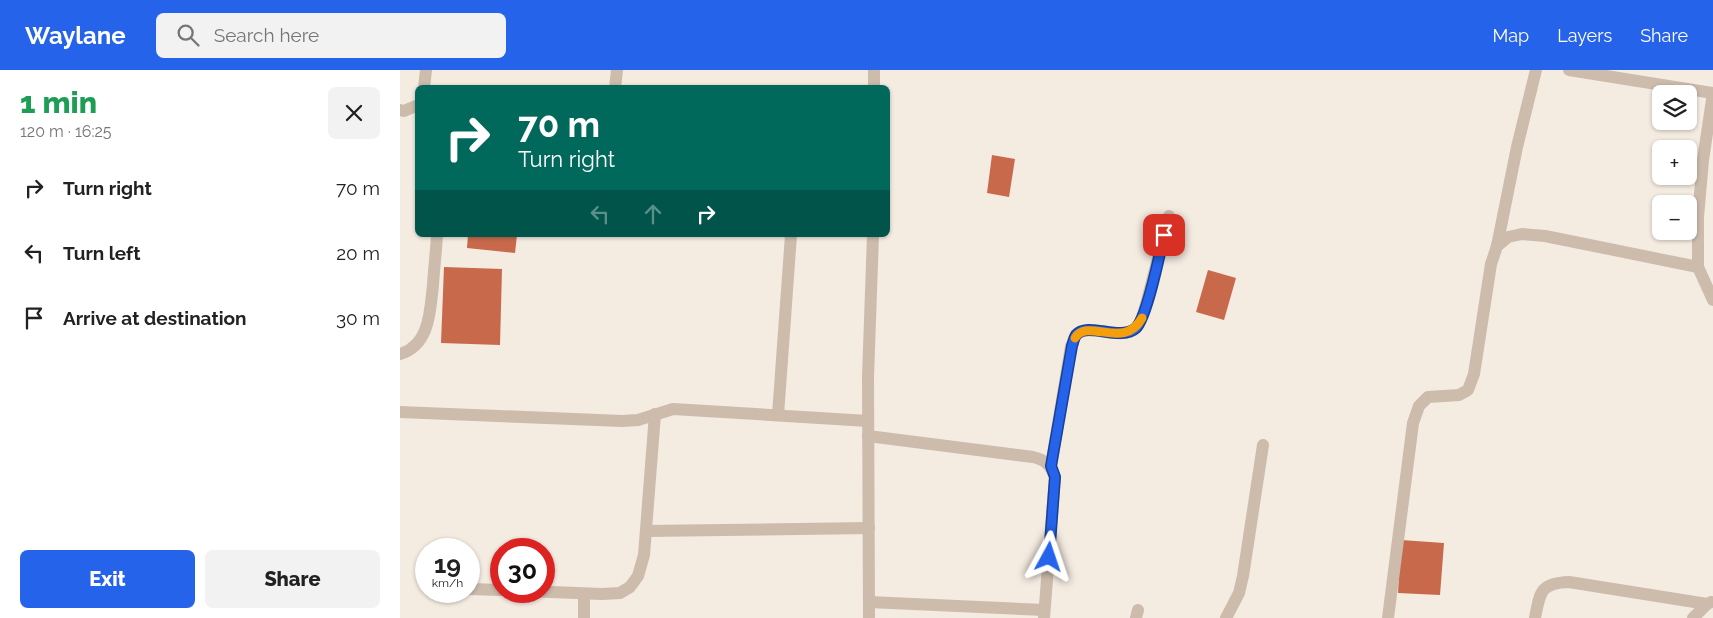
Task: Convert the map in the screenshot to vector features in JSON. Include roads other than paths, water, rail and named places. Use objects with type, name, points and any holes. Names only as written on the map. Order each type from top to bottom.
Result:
[{"type":"street","points":[[424,85],[426,70]]},
{"type":"street","points":[[615,85],[617,70]]},
{"type":"street","points":[[874,70],[874,85]]},
{"type":"street","points":[[1388,618],[1413,423],[1419,406],[1428,397],[1460,395],[1468,390],[1474,374],[1491,264],[1497,246],[1517,147],[1536,70]]},
{"type":"street","points":[[1570,70],[1713,93],[1703,160],[1698,217],[1698,267],[1713,300]]},
{"type":"street","points":[[400,110],[404,111],[415,106]]},
{"type":"street","points":[[869,602],[1044,614],[1055,477],[1051,466],[1072,346],[1076,335],[1084,330],[1124,333],[1135,329],[1146,308],[1169,216]]},
{"type":"street","points":[[1497,246],[1508,237],[1522,234],[1545,236],[1698,267]]},
{"type":"street","points":[[400,354],[416,346],[429,322],[437,237]]},
{"type":"street","points":[[778,415],[791,237]]},
{"type":"street","points":[[869,618],[868,421],[872,237]]},
{"type":"street","points":[[400,412],[622,421],[638,420],[673,409],[868,421]]},
{"type":"street","points":[[555,592],[620,593],[630,587],[638,576],[644,555],[655,414]]},
{"type":"street","points":[[868,436],[1032,457],[1042,459],[1051,466]]},
{"type":"street","points":[[1226,618],[1237,599],[1241,585],[1263,445]]},
{"type":"street","points":[[646,531],[869,528]]},
{"type":"street","points":[[1535,618],[1539,598],[1544,588],[1554,582],[1569,582],[1710,602]]},
{"type":"street","points":[[584,594],[584,618]]},
{"type":"street","points":[[1693,618],[1710,602]]}]
